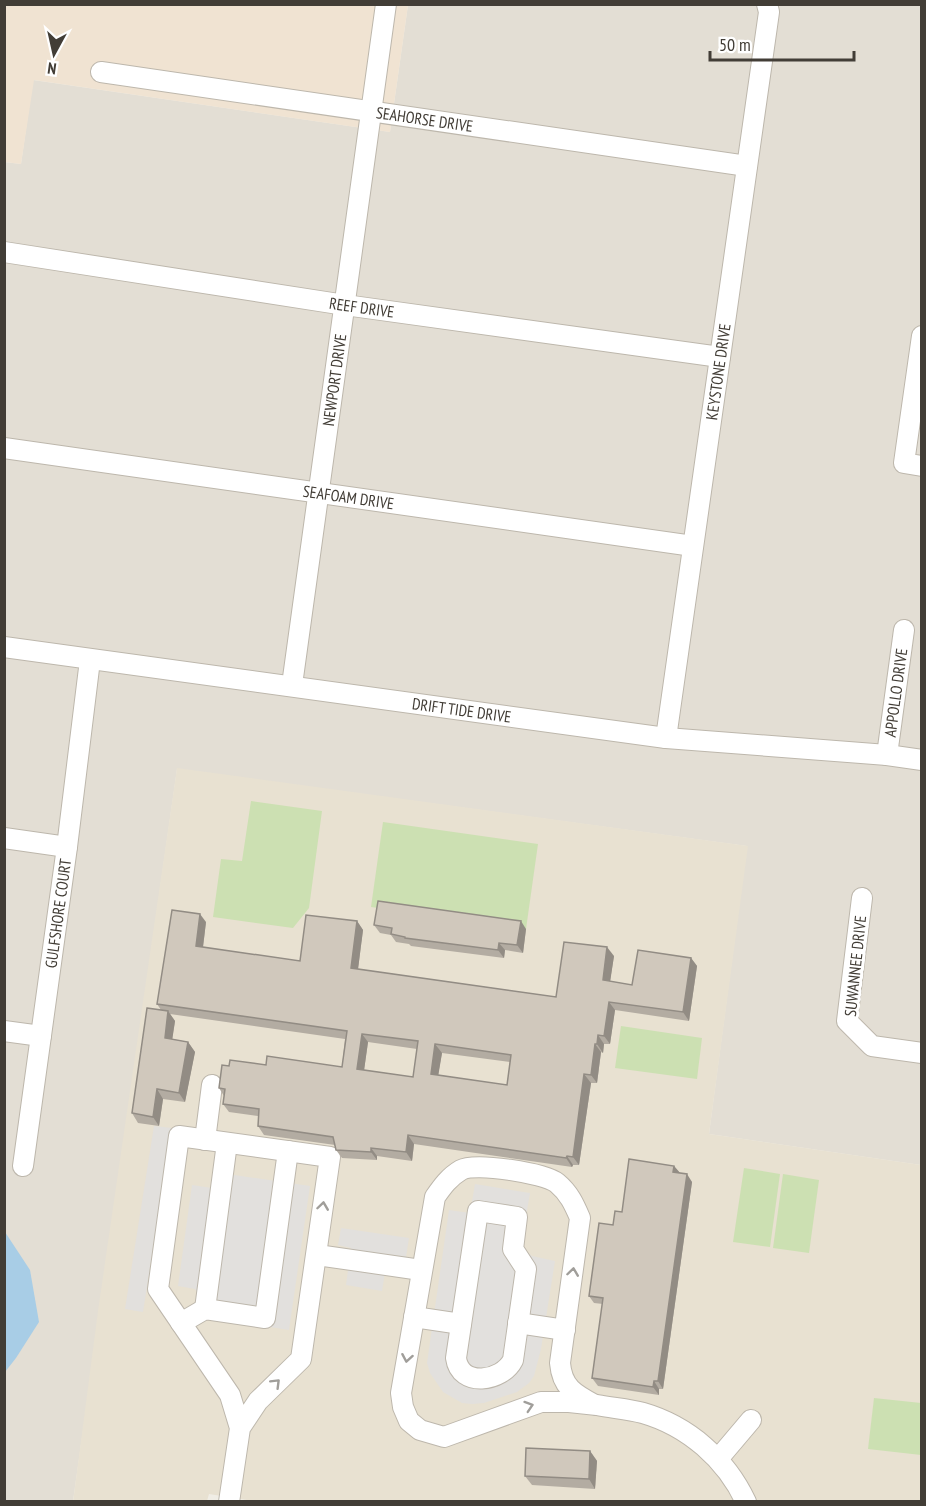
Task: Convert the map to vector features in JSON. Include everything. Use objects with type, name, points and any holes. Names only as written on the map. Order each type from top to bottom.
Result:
[{"type":"street","name":"NEWPORT DRIVE","points":[[292,685],[386,4]]},
{"type":"street","name":"KEYSTONE DRIVE","points":[[666,738],[769,12],[767,4]]},
{"type":"street","name":"SEAHORSE DRIVE","points":[[101,72],[747,166]]},
{"type":"street","name":"REEF DRIVE","points":[[4,252],[345,305],[720,357]]},
{"type":"street","points":[[921,336],[904,463],[921,466]]},
{"type":"street","name":"SEAFOAM DRIVE","points":[[4,448],[693,546]]},
{"type":"street","name":"APPOLLO DRIVE","points":[[887,755],[904,630]]},
{"type":"street","name":"DRIFT TIDE DRIVE","points":[[4,647],[666,738],[887,755],[921,760]]},
{"type":"street","name":"GULFSHORE COURT","points":[[23,1166],[90,660]]},
{"type":"street","points":[[4,838],[67,847]]},
{"type":"street","name":"SUWANNEE DRIVE","points":[[862,898],[847,1021],[872,1046],[921,1053]]},
{"type":"street","points":[[4,1031],[41,1036]]},
{"type":"street","points":[[205,1140],[212,1085]]},
{"type":"street","points":[[229,1502],[240,1428],[258,1401],[301,1359],[330,1157],[180,1137],[158,1289],[230,1395],[240,1428]]},
{"type":"street","points":[[205,1309],[227,1143]]},
{"type":"street","points":[[181,1323],[205,1309],[265,1318],[288,1151]]},
{"type":"street","points":[[596,1405],[580,1397],[568,1387],[561,1376],[560,1363],[580,1218],[571,1197],[555,1182],[533,1174],[484,1168],[463,1169],[447,1180],[435,1197],[401,1393],[403,1407],[409,1420],[420,1430],[444,1437],[541,1402],[569,1402],[643,1413],[680,1428],[711,1451],[731,1474],[746,1502]]},
{"type":"street","points":[[478,1211],[518,1217],[513,1249],[526,1269],[518,1323],[513,1360],[509,1368],[489,1378],[479,1379],[468,1377],[460,1371],[456,1358],[478,1211]]},
{"type":"street","points":[[317,1255],[421,1270]]},
{"type":"street","points":[[414,1317],[461,1324]]},
{"type":"street","points":[[518,1323],[565,1330]]},
{"type":"street","points":[[717,1459],[751,1420]]},
{"type":"shaded area","points":[[4,5],[408,5],[390,132],[34,80],[21,164],[5,162]]},
{"type":"shaded area","points":[[408,5],[921,5],[921,1165],[709,1134],[747,846],[177,769],[73,1501],[5,1501],[4,162],[21,164],[33,80],[390,132]]},
{"type":"shaded area","points":[[177,768],[748,846],[709,1134],[921,1165],[921,1501],[259,1502],[209,1494],[207,1501],[73,1502],[98,1311]]},
{"type":"shaded area","points":[[154,1126],[172,1128],[143,1312],[125,1309]]},
{"type":"shaded area","points":[[214,1172],[310,1186],[289,1330],[211,1318],[195,1289],[178,1286],[192,1185],[212,1188]]},
{"type":"shaded area","points":[[475,1184],[530,1193],[522,1239],[523,1246],[532,1256],[555,1261],[541,1349],[534,1376],[517,1392],[484,1403],[472,1404],[462,1403],[443,1392],[430,1373],[427,1363],[449,1210],[470,1213]]},
{"type":"shaded area","points":[[341,1228],[409,1238],[406,1257],[388,1254],[382,1291],[346,1285],[351,1248],[338,1245]]},
{"type":"green space","points":[[251,801],[322,811],[309,908],[293,928],[213,917],[221,859],[242,861]]},
{"type":"green space","points":[[383,822],[538,844],[526,929],[371,907]]},
{"type":"green space","points":[[621,1026],[702,1038],[697,1079],[615,1068]]},
{"type":"green space","points":[[744,1168],[780,1174],[770,1247],[733,1242]]},
{"type":"green space","points":[[783,1174],[819,1180],[809,1253],[773,1248]]},
{"type":"green space","points":[[874,1398],[921,1403],[921,1455],[868,1449]]},
{"type":"water","points":[[5,1232],[30,1270],[39,1322],[5,1372]]},
{"type":"building","points":[[378,901],[521,921],[517,945],[499,943],[498,950],[405,938],[391,934],[392,928],[374,925]]},
{"type":"building","points":[[172,910],[200,914],[196,946],[300,961],[306,915],[357,921],[351,968],[556,997],[564,942],[607,947],[603,980],[632,985],[638,950],[691,958],[683,1012],[609,1002],[604,1036],[598,1035],[597,1044],[595,1044],[591,1075],[584,1074],[573,1157],[567,1156],[566,1158],[408,1135],[406,1152],[371,1148],[371,1152],[336,1150],[333,1137],[258,1126],[259,1109],[223,1104],[225,1089],[219,1088],[222,1065],[229,1066],[230,1060],[266,1065],[267,1056],[342,1067],[347,1031],[157,1004]],"holes":[[[362,1034],[418,1041],[413,1077],[357,1069]],[[435,1044],[511,1055],[507,1085],[431,1074]]]},
{"type":"building","points":[[147,1008],[168,1011],[165,1038],[188,1042],[179,1093],[157,1089],[153,1117],[132,1113]]},
{"type":"building","points":[[629,1159],[674,1166],[673,1172],[687,1174],[658,1381],[654,1381],[653,1387],[592,1378],[603,1298],[589,1296],[599,1223],[613,1225],[615,1211],[622,1212]]},
{"type":"building","points":[[526,1448],[590,1451],[589,1479],[525,1476]]}]
